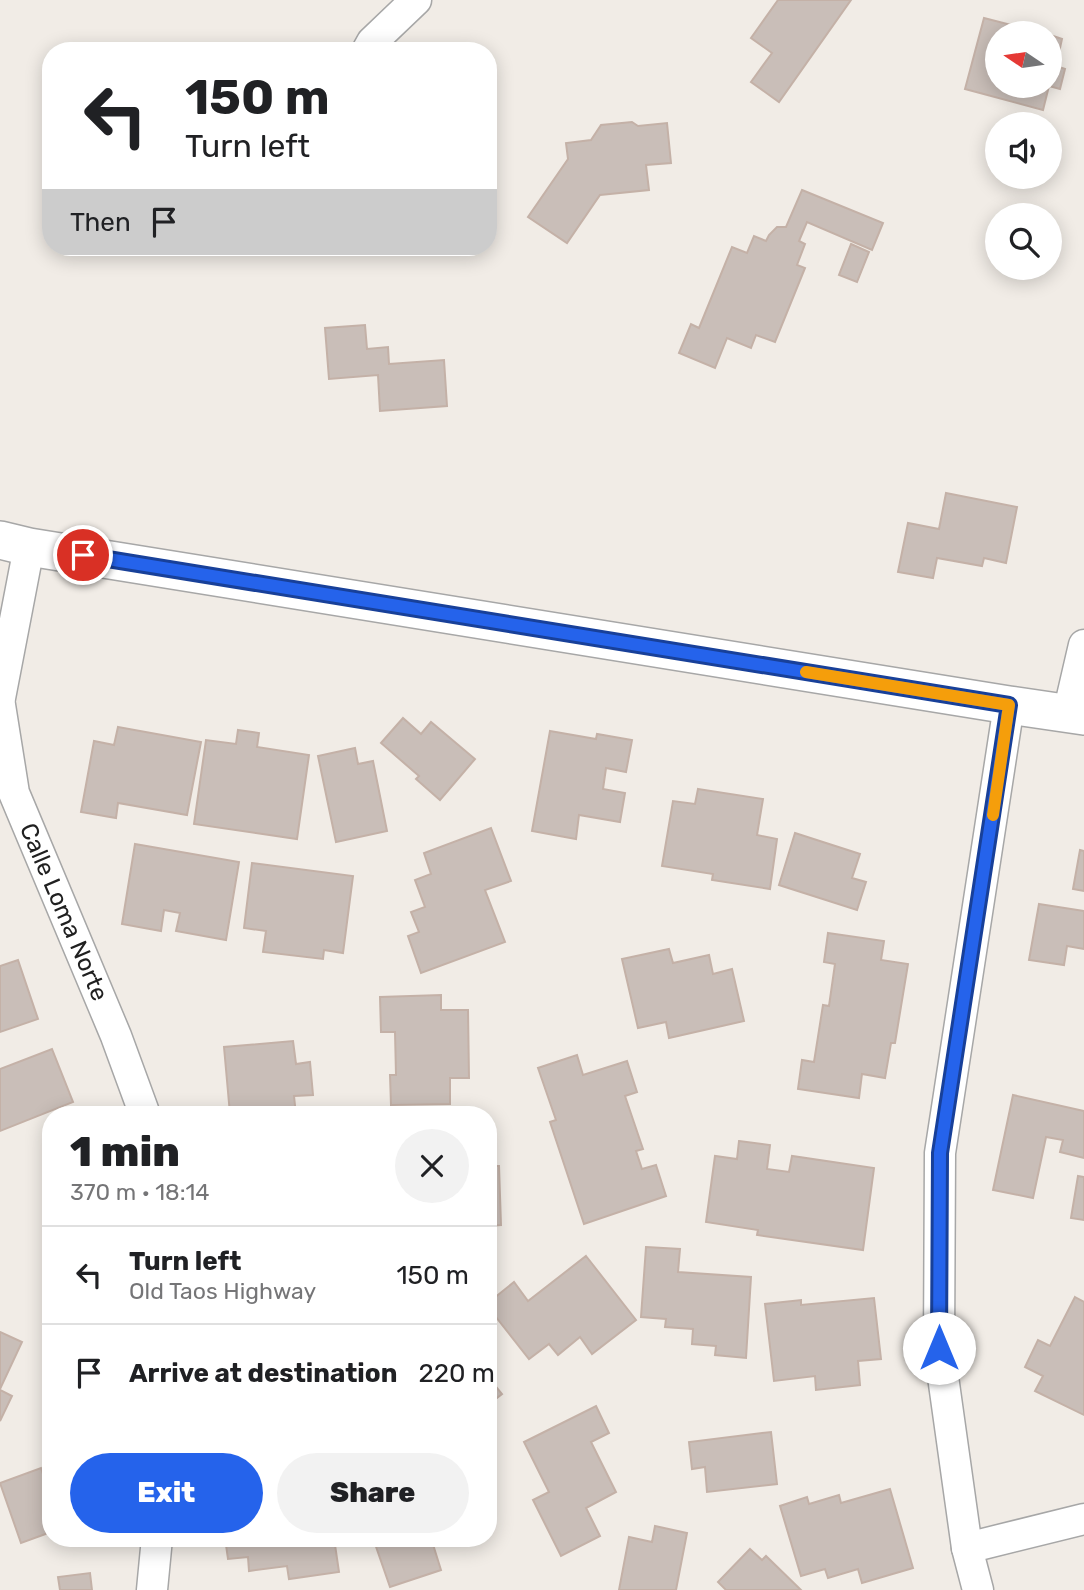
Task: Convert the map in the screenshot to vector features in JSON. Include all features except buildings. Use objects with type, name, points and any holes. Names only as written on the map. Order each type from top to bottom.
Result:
[{"type":"street","points":[[372,42],[416,0]]},
{"type":"street","points":[[0,698],[14,543],[1076,715],[1084,645]]},
{"type":"street","name":"Calle Loma Norte","points":[[0,705],[14,793],[116,1036],[142,1106]]},
{"type":"street","points":[[978,1590],[967,1548],[939,1348],[940,1153],[1009,705]]},
{"type":"street","points":[[967,1548],[1084,1519]]},
{"type":"street","points":[[152,1590],[155,1547]]},
{"type":"slow traffic","points":[[806,672],[1009,705],[993,815]]},
{"type":"route","points":[[83,555],[1009,705],[940,1153],[939,1348]]}]
